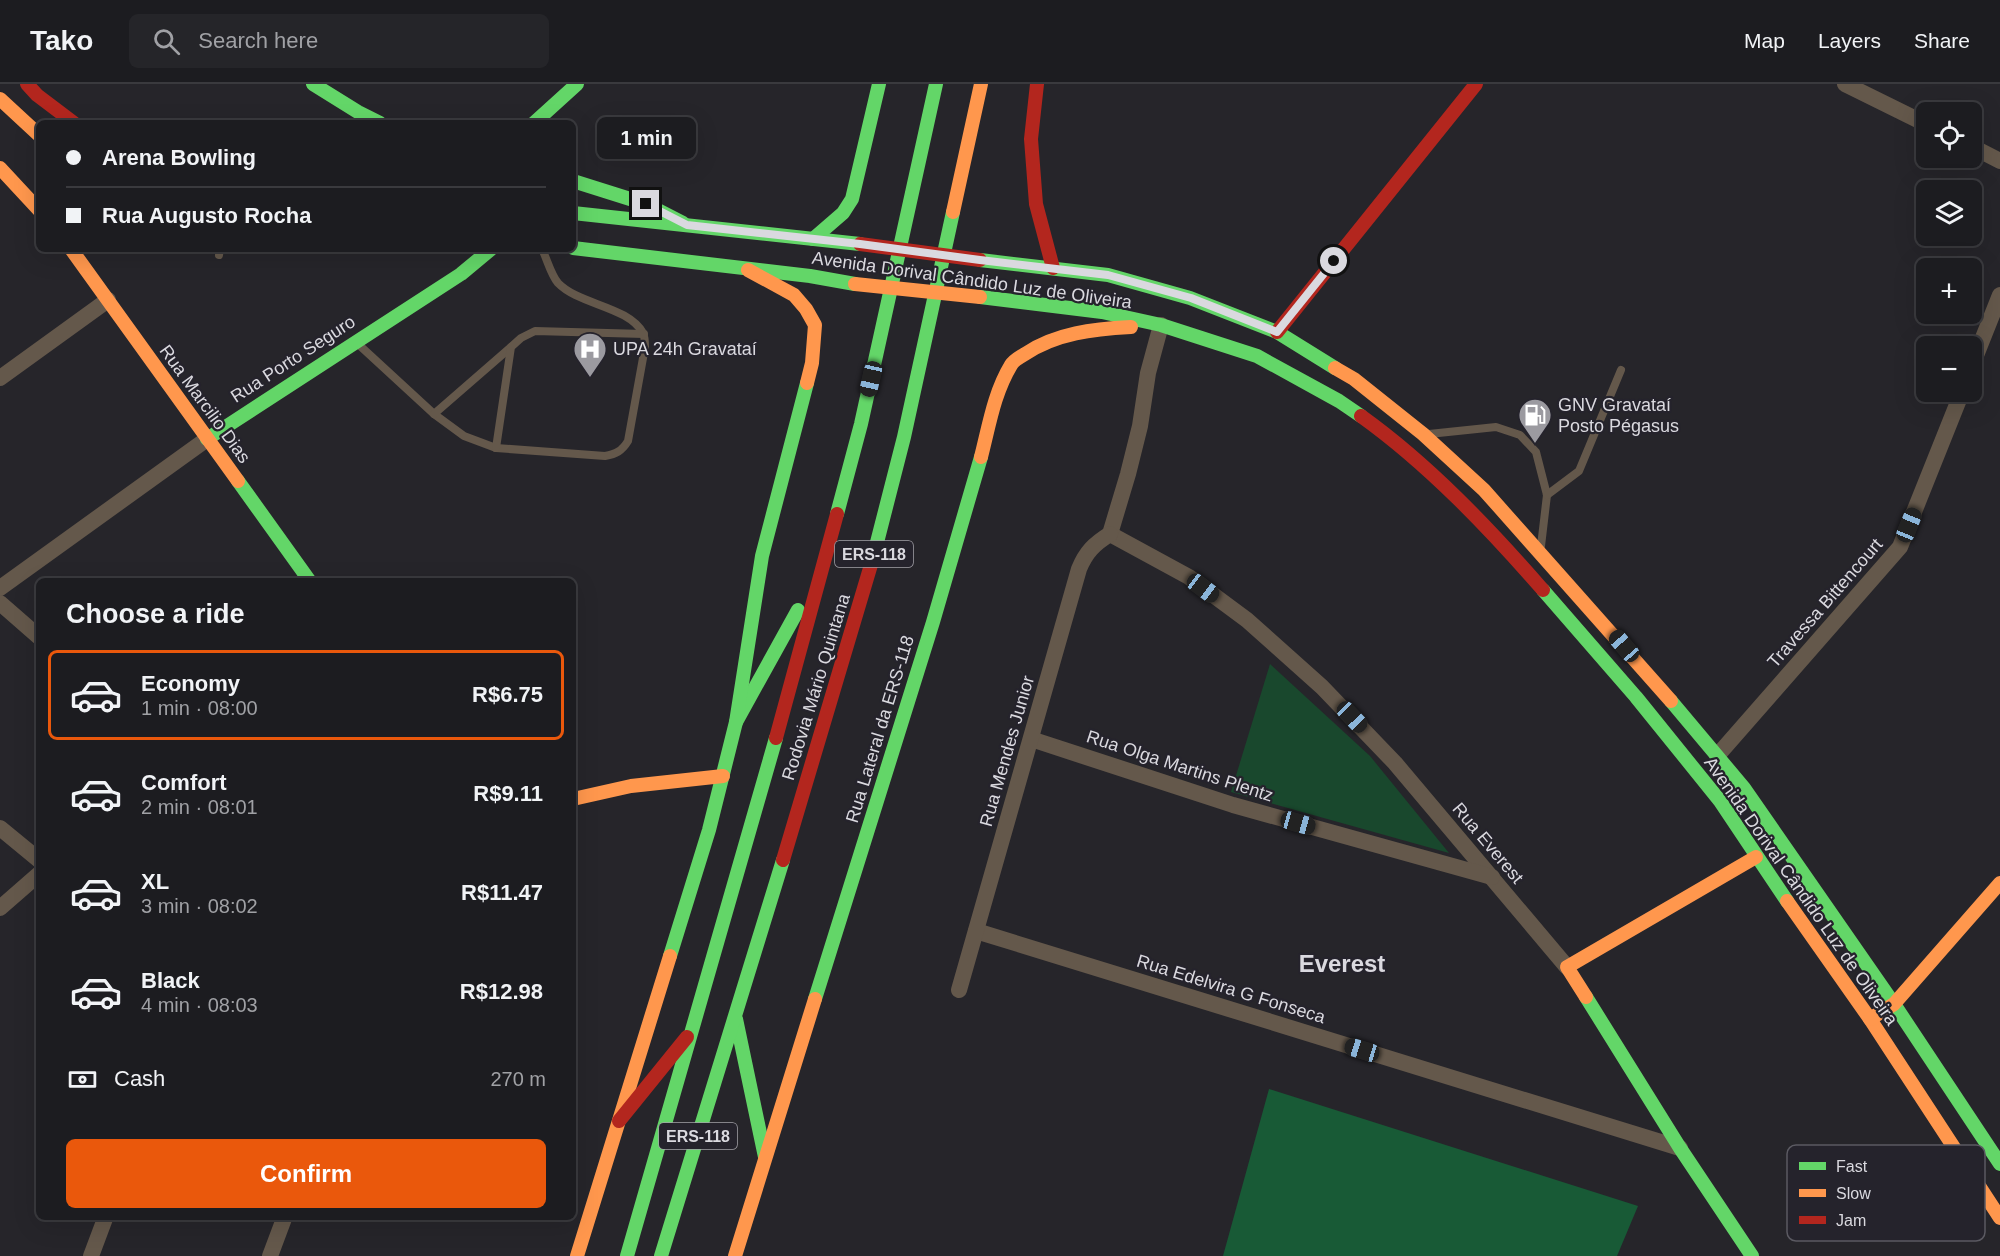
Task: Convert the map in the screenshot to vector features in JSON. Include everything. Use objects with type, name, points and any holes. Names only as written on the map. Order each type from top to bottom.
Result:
[{"type":"main road","points":[[27,84],[37,96],[70,120]]},
{"type":"main road","points":[[313,84],[374,120]]},
{"type":"main road","points":[[537,120],[577,84]]},
{"type":"main road","points":[[813,239],[843,213],[852,199],[879,84]]},
{"type":"main road","name":"Rodovia Mário Quintana","points":[[627,1256],[760,799],[861,424],[936,84]]},
{"type":"main road","name":"Rodovia Mário Quintana","points":[[662,1256],[878,542],[904,437],[981,84]]},
{"type":"main road","points":[[1036,84],[1031,139],[1036,204],[1053,268]]},
{"type":"main road","points":[[1277,332],[1476,84]]},
{"type":"main road","points":[[0,99],[36,132]]},
{"type":"main road","points":[[0,168],[36,207]]},
{"type":"main road","points":[[576,182],[646,204],[687,225]]},
{"type":"main road","name":"Avenida Dorival Cândido Luz de Oliveira","points":[[576,213],[860,244],[1108,275],[1191,298],[1277,332],[1353,379],[1423,434],[1484,490],[1656,682],[1744,788],[1894,1004],[2000,1164]]},
{"type":"main road","name":"Avenida Dorival Cândido Luz de Oliveira","points":[[576,248],[810,276],[855,284],[1102,312],[1161,325],[1257,356],[1339,401],[1393,439],[1434,476],[1541,587],[1636,697],[1720,801],[1756,857],[1870,1019],[1952,1145]]},
{"type":"main road","name":"Rua Marcilio Dias","points":[[73,252],[303,578]]},
{"type":"main road","name":"Rua Porto Seguro","points":[[207,439],[461,274],[487,252]]},
{"type":"main road","points":[[577,1256],[723,776],[736,722],[762,556],[812,363],[815,326],[806,309],[794,295],[748,270]]},
{"type":"main road","name":"Rua Lateral da ERS-118","points":[[735,1256],[929,633],[971,492],[995,400],[1012,363],[1040,344],[1073,334],[1101,329],[1161,325]]},
{"type":"main road","points":[[736,722],[820,571]]},
{"type":"main road","points":[[576,798],[632,786],[723,776]]},
{"type":"main road","points":[[1567,967],[1756,857]]},
{"type":"main road","points":[[1870,1019],[1894,1004],[2000,883]]},
{"type":"main road","name":"Rua Everest","points":[[1567,967],[1680,1148],[1752,1256]]},
{"type":"main road","points":[[736,1016],[765,1157]]},
{"type":"main road","points":[[619,1121],[694,1028]]},
{"type":"main road","name":"Avenida Dorival Cândido Luz de Oliveira","points":[[1985,1195],[2000,1218]]},
{"type":"street","points":[[1845,84],[1916,119]]},
{"type":"street","points":[[1982,152],[2000,161]]},
{"type":"street","points":[[1982,340],[2000,295]]},
{"type":"street","points":[[0,378],[108,300]]},
{"type":"street","points":[[1110,534],[1140,426],[1148,373],[1161,325]]},
{"type":"street","name":"Travessa Bittencourt","points":[[1717,756],[1900,547],[1958,402]]},
{"type":"street","name":"Rua Porto Seguro","points":[[0,588],[207,439]]},
{"type":"street","name":"Rua Mendes Junior","points":[[959,990],[1079,569],[1085,555],[1094,544],[1110,534]]},
{"type":"street","name":"Rua Everest","points":[[1110,534],[1189,577],[1247,620],[1322,687],[1395,763],[1567,967]]},
{"type":"street","points":[[0,603],[36,634]]},
{"type":"street","name":"Rua Olga Martins Plentz","points":[[1031,739],[1233,805],[1492,876]]},
{"type":"street","points":[[0,828],[36,858]]},
{"type":"street","points":[[0,908],[36,877]]},
{"type":"street","name":"Rua Edelvira G Fonseca","points":[[976,931],[1680,1148]]},
{"type":"street","points":[[91,1256],[104,1220]]},
{"type":"street","points":[[270,1256],[284,1220]]},
{"type":"lane","points":[[355,342],[434,414],[464,436],[496,448],[605,456],[616,454],[628,441],[645,347],[644,334],[627,318],[568,291],[557,282],[543,252]]},
{"type":"lane","points":[[434,414],[521,338],[535,331],[644,334]]},
{"type":"lane","points":[[496,448],[511,347]]},
{"type":"lane","points":[[1548,495],[1579,471],[1621,370]]},
{"type":"lane","points":[[1423,434],[1496,427],[1520,435],[1536,452],[1548,495],[1540,552]]},
{"type":"green space","points":[[1270,664],[1370,756],[1449,853],[1231,792]]},
{"type":"green space","points":[[1269,1089],[1638,1206],[1617,1256],[1223,1256]]},
{"type":"traffic: fast","points":[[313,84],[374,120]]},
{"type":"traffic: fast","points":[[537,120],[577,84]]},
{"type":"traffic: fast","points":[[813,239],[843,213],[852,199],[879,84]]},
{"type":"traffic: fast","points":[[837,514],[861,424],[936,84]]},
{"type":"traffic: fast","points":[[576,182],[646,204],[683,223]]},
{"type":"traffic: fast","points":[[873,558],[904,437],[953,212]]},
{"type":"traffic: fast","points":[[576,213],[860,244]]},
{"type":"traffic: fast","points":[[576,248],[810,276],[855,284]]},
{"type":"traffic: fast","points":[[207,439],[461,274],[487,252]]},
{"type":"traffic: fast","points":[[980,260],[1108,275],[1190,298],[1277,332],[1335,368]]},
{"type":"traffic: fast","points":[[980,297],[1102,312],[1161,325],[1257,356],[1339,401],[1361,416]]},
{"type":"traffic: fast","points":[[670,956],[709,830],[736,722],[762,556],[807,383]]},
{"type":"traffic: fast","points":[[815,999],[933,622],[981,457]]},
{"type":"traffic: fast","points":[[238,481],[308,578]]},
{"type":"traffic: fast","points":[[1543,590],[1636,697],[1720,801],[1787,901]]},
{"type":"traffic: fast","points":[[736,722],[798,610]]},
{"type":"traffic: fast","points":[[1671,701],[1744,788],[1894,1004],[2000,1164]]},
{"type":"traffic: fast","points":[[627,1256],[776,738]]},
{"type":"traffic: fast","points":[[661,1256],[783,860]]},
{"type":"traffic: fast","points":[[1586,997],[1680,1148],[1752,1256]]},
{"type":"traffic: fast","points":[[736,1019],[765,1157]]},
{"type":"traffic: slow","points":[[953,212],[981,84]]},
{"type":"traffic: slow","points":[[0,99],[36,132]]},
{"type":"traffic: slow","points":[[0,168],[36,207]]},
{"type":"traffic: slow","points":[[73,252],[238,481]]},
{"type":"traffic: slow","points":[[748,270],[794,295],[806,309],[815,325],[812,363],[807,383]]},
{"type":"traffic: slow","points":[[855,284],[980,297]]},
{"type":"traffic: slow","points":[[981,457],[996,398],[1015,360],[1049,341],[1076,333],[1131,327]]},
{"type":"traffic: slow","points":[[1335,368],[1354,379],[1423,434],[1484,490],[1671,701]]},
{"type":"traffic: slow","points":[[576,798],[631,786],[723,776]]},
{"type":"traffic: slow","points":[[1586,997],[1567,967],[1756,857]]},
{"type":"traffic: slow","points":[[1870,1019],[1894,1004],[2000,883]]},
{"type":"traffic: slow","points":[[1787,901],[1870,1019],[1952,1145]]},
{"type":"traffic: slow","points":[[577,1256],[670,956]]},
{"type":"traffic: slow","points":[[735,1256],[815,999]]},
{"type":"traffic: slow","points":[[1985,1195],[2000,1218]]},
{"type":"traffic: jam","points":[[27,84],[37,95],[70,120]]},
{"type":"traffic: jam","points":[[1037,84],[1031,139],[1036,204],[1053,268]]},
{"type":"traffic: jam","points":[[1277,332],[1476,84]]},
{"type":"traffic: jam","points":[[860,244],[980,260]]},
{"type":"traffic: jam","points":[[1361,416],[1434,476],[1501,543],[1543,590]]},
{"type":"traffic: jam","points":[[776,738],[837,514]]},
{"type":"traffic: jam","points":[[783,860],[873,558]]},
{"type":"traffic: jam","points":[[619,1121],[687,1037]]},
{"type":"place","name":"UPA 24h Gravataí","points":[[590,378]]},
{"type":"place","name":"GNV Gravataí Posto Pégasus","points":[[1535,444]]},
{"type":"district","name":"Everest","points":[[1342,964]]},
{"type":"route","points":[[646,204],[687,225],[1108,275],[1191,298],[1277,332],[1334,261]]}]
